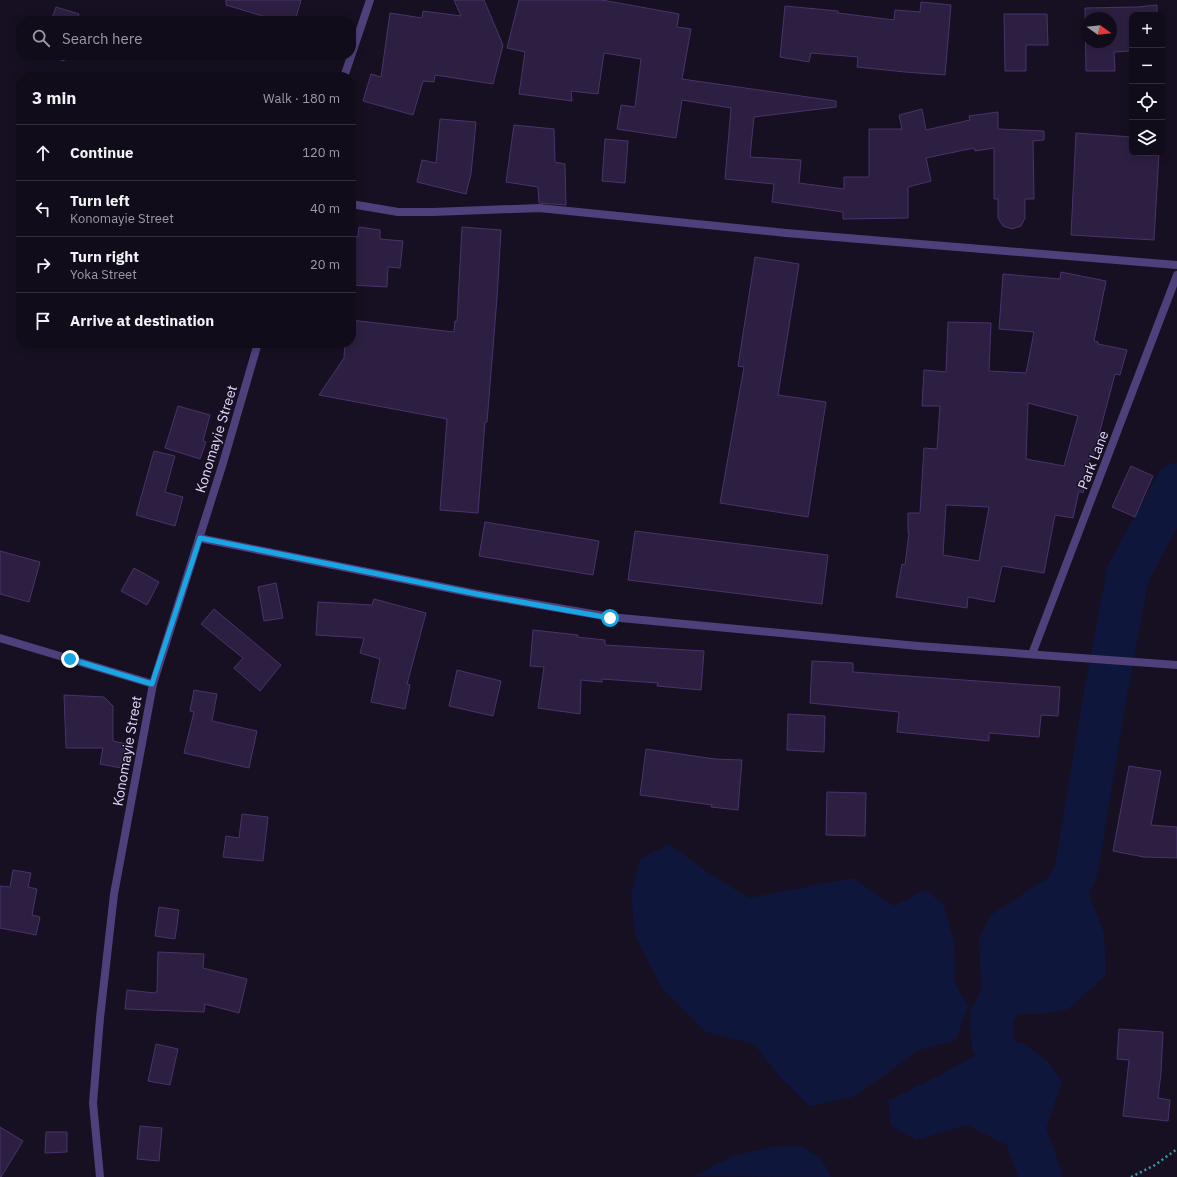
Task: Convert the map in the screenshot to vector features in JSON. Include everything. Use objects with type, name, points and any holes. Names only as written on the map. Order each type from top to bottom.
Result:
[{"type":"street","points":[[356,41],[370,0]]},
{"type":"street","points":[[346,72],[350,60]]},
{"type":"street","points":[[356,205],[398,212],[539,208],[786,234],[1177,265]]},
{"type":"street","name":"Park Lane","points":[[1032,654],[1177,275]]},
{"type":"street","name":"Konomayie Street","points":[[100,1177],[93,1103],[101,1010],[114,894],[152,684],[224,463],[257,348]]},
{"type":"street","points":[[200,538],[477,594],[610,618],[918,646],[1177,664]]},
{"type":"street","points":[[0,638],[152,684]]},
{"type":"path","points":[[1131,1177],[1155,1165],[1177,1149]]},
{"type":"water","points":[[670,844],[707,872],[749,898],[853,878],[894,906],[926,890],[944,905],[954,942],[955,984],[968,1006],[956,1040],[916,1051],[885,1075],[852,1097],[810,1106],[780,1077],[754,1044],[706,1032],[662,988],[636,938],[631,895],[640,859]]},
{"type":"water","points":[[1086,872],[1091,900],[1104,933],[1106,975],[1068,1009],[1041,1014],[1000,1014],[986,1018],[981,981],[979,939],[991,915],[1052,875]]},
{"type":"water","points":[[1000,1038],[1022,1043],[1045,1059],[1062,1081],[1035,1163],[1011,1147],[967,1125],[916,1140],[891,1126],[888,1101],[973,1057]]},
{"type":"water","points":[[802,1146],[821,1159],[832,1177],[694,1176],[733,1156],[772,1147]]},
{"type":"building","points":[[226,0],[301,0],[296,16],[262,16],[226,5]]},
{"type":"building","points":[[454,0],[484,0],[503,45],[493,84],[435,75],[434,82],[423,81],[413,115],[363,101],[371,74],[381,77],[390,13],[422,18],[423,11],[461,16]]},
{"type":"building","points":[[519,0],[602,0],[679,14],[677,27],[691,29],[682,79],[836,101],[836,107],[754,117],[750,157],[801,160],[799,183],[844,189],[844,177],[869,177],[869,129],[902,129],[899,115],[922,109],[926,130],[970,120],[969,116],[998,112],[998,129],[1044,131],[1044,140],[1033,141],[1034,199],[1025,199],[1025,218],[1021,226],[1012,229],[1003,226],[998,218],[998,199],[994,199],[994,148],[975,151],[974,148],[926,158],[931,181],[908,187],[908,218],[843,219],[843,212],[772,202],[774,184],[725,179],[731,108],[682,100],[676,138],[617,129],[621,105],[635,107],[641,59],[604,53],[598,94],[571,91],[572,101],[519,94],[525,52],[507,48]]},
{"type":"building","points":[[921,2],[951,5],[945,75],[857,67],[858,57],[811,53],[809,62],[780,57],[785,6],[838,11],[838,13],[894,20],[895,10],[920,12]]},
{"type":"building","points":[[1157,5],[1157,12],[1129,12],[1129,51],[1114,52],[1115,71],[1086,71],[1086,48],[1117,48],[1117,12],[1085,12],[1085,8]]},
{"type":"building","points":[[56,7],[79,14],[78,16],[53,16]]},
{"type":"building","points":[[1004,14],[1047,14],[1048,45],[1026,45],[1026,71],[1005,71]]},
{"type":"building","points":[[440,119],[476,122],[471,174],[466,194],[417,182],[422,160],[436,163]]},
{"type":"building","points":[[514,125],[554,129],[555,162],[565,164],[566,205],[539,203],[538,187],[506,182]]},
{"type":"building","points":[[1076,133],[1129,137],[1129,156],[1159,156],[1154,240],[1071,235]]},
{"type":"building","points":[[605,139],[628,141],[625,183],[602,181]]},
{"type":"building","points":[[359,227],[380,230],[380,239],[403,241],[400,268],[388,267],[387,287],[356,285],[356,237],[358,237]]},
{"type":"building","points":[[462,227],[501,230],[487,422],[485,422],[478,513],[440,510],[447,419],[319,395],[344,358],[345,348],[356,348],[356,321],[454,332],[455,321],[457,321]]},
{"type":"building","points":[[755,257],[799,264],[778,395],[826,402],[808,517],[720,503],[744,367],[738,366]]},
{"type":"building","points":[[1061,272],[1106,281],[1094,341],[1098,342],[1098,344],[1127,350],[1120,375],[1115,374],[1093,457],[1090,456],[1083,493],[1079,491],[1073,518],[1055,515],[1044,573],[1002,566],[994,602],[968,597],[967,608],[896,597],[902,564],[905,565],[909,533],[908,513],[920,513],[924,448],[937,449],[940,406],[922,406],[924,370],[946,372],[948,322],[991,323],[989,371],[1026,373],[1034,332],[999,329],[1003,274],[1060,279]],"holes":[[[1028,403],[1078,416],[1064,466],[1026,459]],[[946,505],[989,507],[979,561],[943,555]]]},
{"type":"building","points":[[178,406],[210,415],[203,441],[206,442],[200,459],[165,448]]},
{"type":"building","points":[[154,451],[175,456],[165,492],[183,497],[175,526],[136,515]]},
{"type":"building","points":[[1131,466],[1153,476],[1135,517],[1112,507]]},
{"type":"building","points":[[485,522],[599,541],[593,575],[479,556]]},
{"type":"building","points":[[635,531],[828,555],[822,604],[628,580]]},
{"type":"building","points":[[0,551],[40,562],[29,602],[0,594]]},
{"type":"building","points":[[134,568],[159,582],[147,605],[121,591]]},
{"type":"building","points":[[276,583],[283,618],[264,621],[258,587]]},
{"type":"building","points":[[374,599],[426,613],[407,684],[410,685],[405,709],[371,702],[380,659],[360,653],[364,638],[316,635],[318,602],[372,605]]},
{"type":"building","points":[[214,609],[281,665],[260,691],[234,668],[243,658],[201,624]]},
{"type":"building","points":[[533,630],[578,635],[577,637],[605,640],[605,645],[704,651],[701,690],[657,686],[658,683],[602,679],[602,682],[581,680],[580,714],[538,708],[544,667],[530,666]]},
{"type":"building","points":[[812,661],[853,663],[853,672],[1060,687],[1058,716],[1041,715],[1039,737],[989,733],[989,741],[897,732],[899,712],[810,703]]},
{"type":"building","points":[[457,670],[501,681],[493,716],[449,706]]},
{"type":"building","points":[[194,690],[217,694],[212,721],[257,731],[249,768],[184,753],[194,712],[190,711]]},
{"type":"building","points":[[64,695],[104,697],[113,706],[113,741],[126,744],[121,768],[100,764],[103,748],[66,748]]},
{"type":"building","points":[[788,714],[825,716],[824,752],[787,750]]},
{"type":"building","points":[[646,749],[715,759],[742,760],[738,810],[640,795]]},
{"type":"building","points":[[1129,766],[1161,771],[1151,825],[1177,827],[1177,858],[1144,857],[1113,851]]},
{"type":"building","points":[[827,792],[866,793],[865,836],[826,835]]},
{"type":"building","points":[[242,814],[268,817],[263,861],[223,857],[226,836],[239,838]]},
{"type":"building","points":[[13,870],[31,873],[28,887],[37,889],[32,915],[40,917],[36,935],[0,928],[0,886],[10,887]]},
{"type":"building","points":[[159,907],[179,910],[175,939],[155,936]]},
{"type":"building","points":[[158,952],[204,954],[203,968],[247,979],[239,1013],[205,1004],[204,1012],[125,1009],[127,990],[157,992]]},
{"type":"building","points":[[1119,1029],[1163,1032],[1158,1098],[1170,1100],[1168,1121],[1123,1116],[1129,1060],[1117,1059]]},
{"type":"building","points":[[156,1044],[178,1049],[170,1085],[148,1081]]},
{"type":"building","points":[[140,1126],[162,1128],[159,1161],[137,1159]]},
{"type":"building","points":[[0,1127],[23,1141],[1,1177],[0,1177]]},
{"type":"building","points":[[46,1132],[67,1132],[67,1152],[45,1153]]},
{"type":"waterway","points":[[1041,1177],[993,1042],[991,1017],[1076,872],[1106,691],[1128,573],[1177,484]]},
{"type":"route","points":[[70,659],[152,684],[200,538],[477,594],[610,618]]}]
